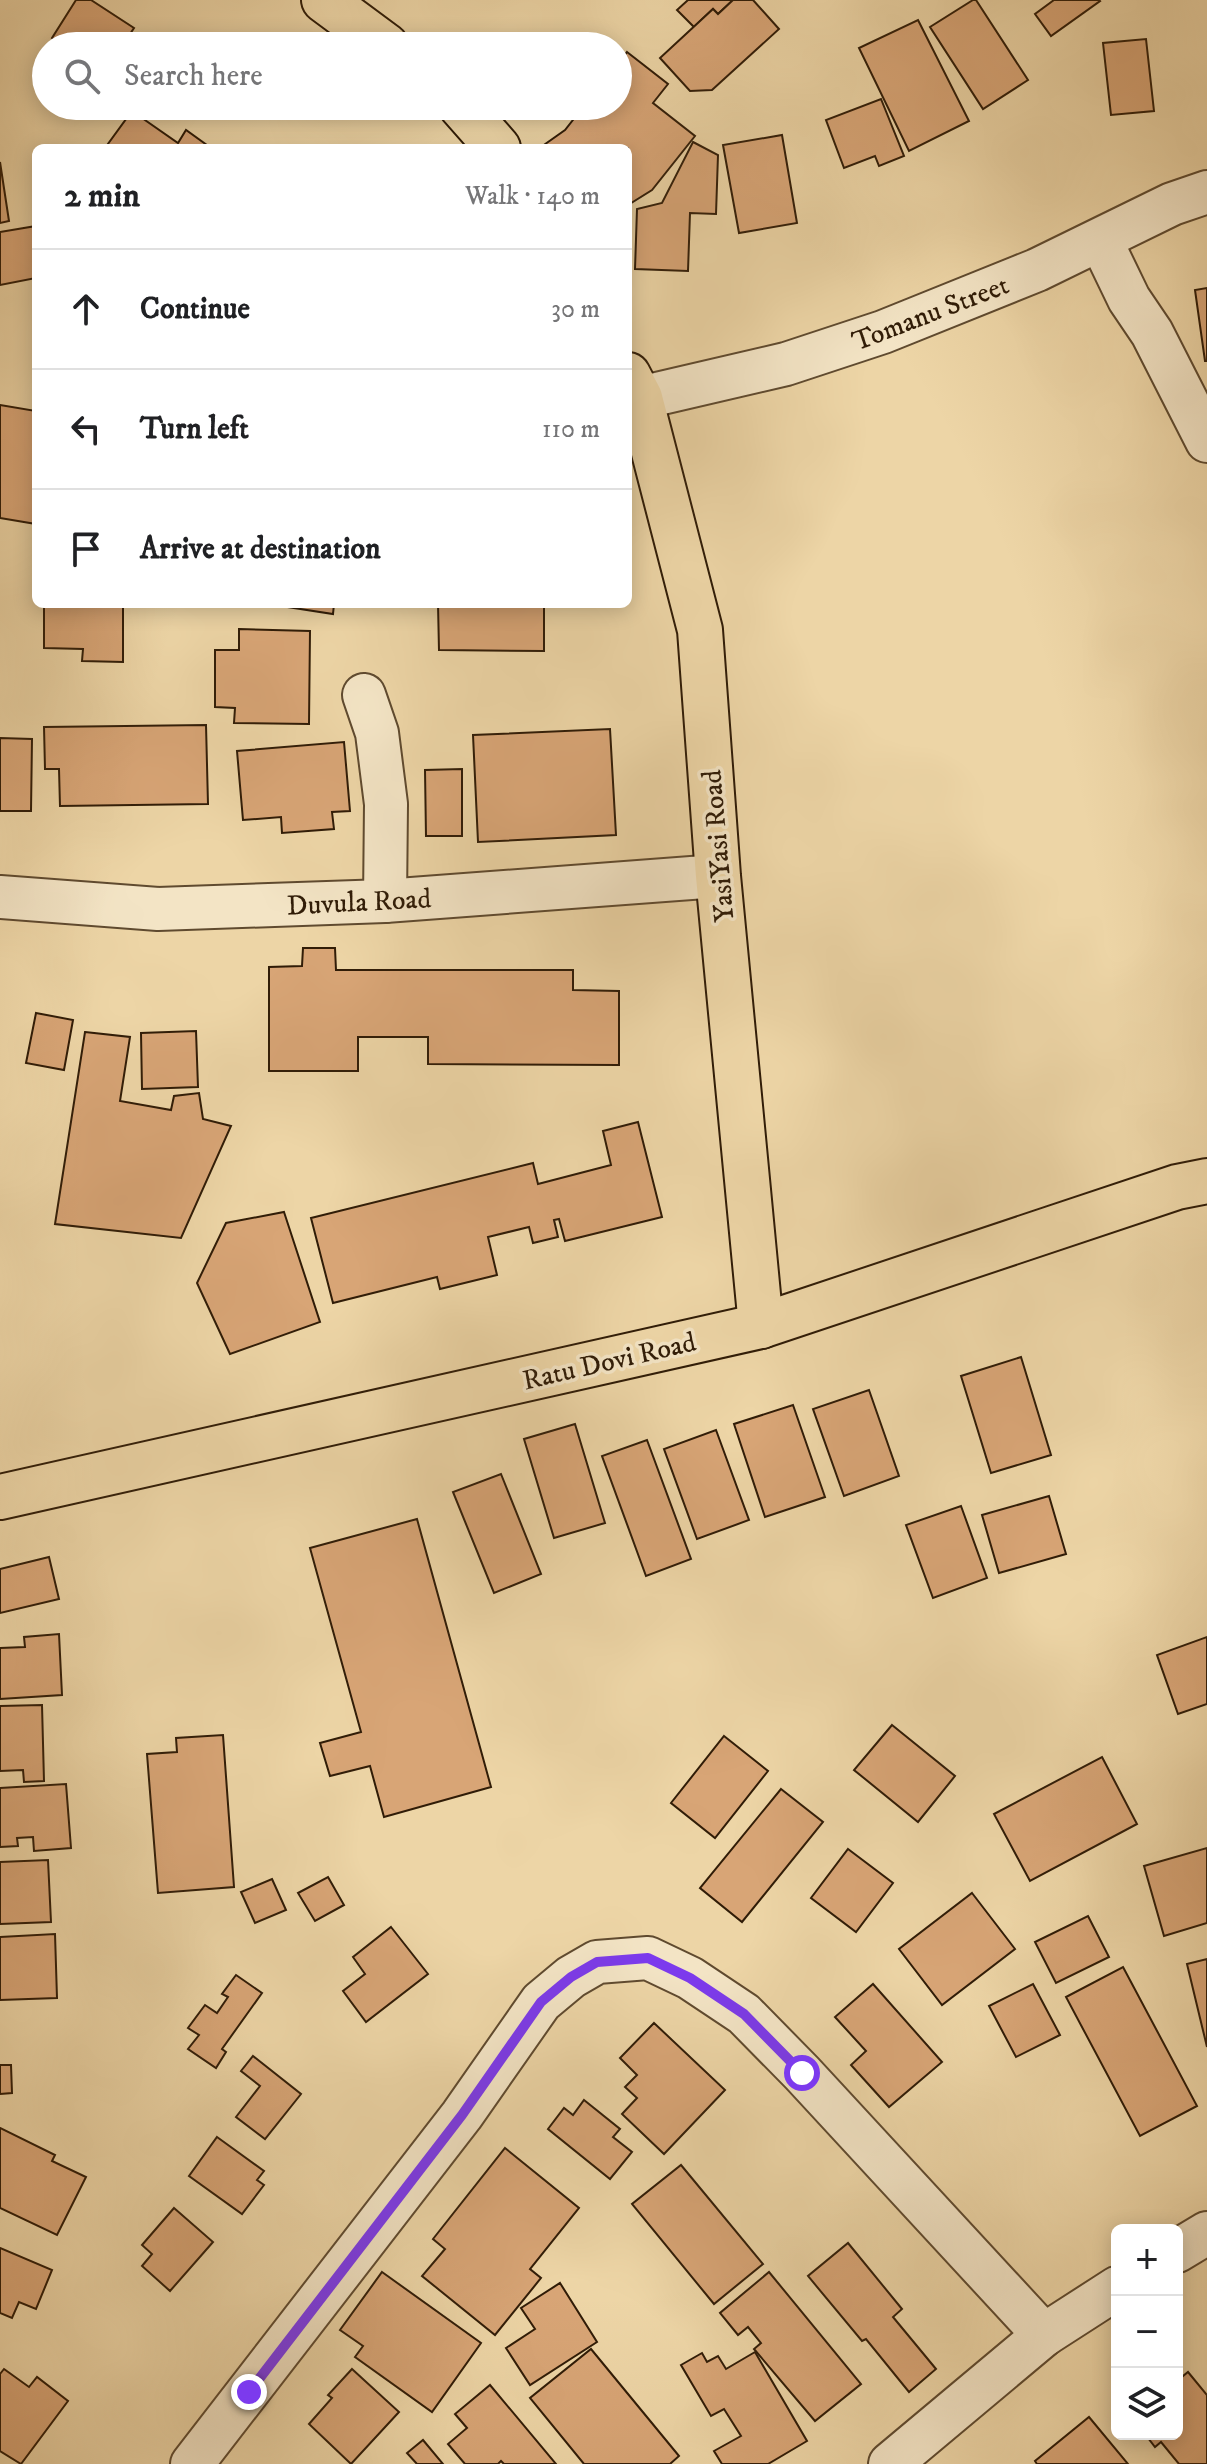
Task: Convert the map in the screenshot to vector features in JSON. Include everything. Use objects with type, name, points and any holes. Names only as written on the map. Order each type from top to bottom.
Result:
[{"type":"main road","points":[[324,0],[367,32]]},
{"type":"main road","points":[[473,120],[494,144]]},
{"type":"main road","name":"YasiYasi Road","points":[[634,387],[700,630],[718,876],[761,1326]]},
{"type":"main road","name":"Ratu Dovi Road","points":[[0,1497],[761,1326],[1162,1192],[1207,1181]]},
{"type":"street","name":"Tomanu Street","points":[[634,387],[786,364],[883,332],[1101,241],[1172,204],[1207,192]]},
{"type":"street","points":[[1101,241],[1129,299],[1152,333],[1207,441]]},
{"type":"street","points":[[364,695],[377,733],[386,804],[385,901]]},
{"type":"street","name":"Duvula Road","points":[[0,897],[158,909],[385,901],[718,876]]},
{"type":"street","points":[[192,2464],[462,2115],[541,2002],[571,1977],[597,1962],[648,1958],[690,1978],[744,2014],[1044,2335]]},
{"type":"street","points":[[1183,2247],[1207,2233]]},
{"type":"street","points":[[890,2464],[1044,2335],[1111,2292]]},
{"type":"building","points":[[76,0],[91,0],[134,28],[131,32],[56,32]]},
{"type":"building","points":[[688,0],[733,0],[718,14],[713,9],[694,27],[677,10]]},
{"type":"building","points":[[733,0],[753,0],[779,29],[712,90],[690,91],[660,58],[713,9],[718,14]]},
{"type":"building","points":[[976,0],[1028,80],[983,109],[930,27]]},
{"type":"building","points":[[1054,0],[1100,1],[1051,36],[1035,14]]},
{"type":"building","points":[[918,20],[969,121],[909,151],[859,48]]},
{"type":"building","points":[[1146,39],[1154,111],[1111,115],[1103,43]]},
{"type":"building","points":[[632,56],[668,84],[653,103],[695,136],[652,190],[632,202],[632,144],[545,144],[573,120],[632,120]]},
{"type":"building","points":[[881,99],[904,156],[879,166],[875,156],[844,168],[826,120]]},
{"type":"building","points":[[125,120],[145,120],[178,143],[186,130],[205,144],[108,144]]},
{"type":"building","points":[[782,135],[797,223],[739,233],[723,145]]},
{"type":"building","points":[[693,142],[718,155],[716,214],[690,213],[688,271],[635,269],[637,209],[662,203]]},
{"type":"building","points":[[0,162],[9,221],[0,223]]},
{"type":"building","points":[[32,227],[32,279],[0,285],[0,232]]},
{"type":"building","points":[[1207,288],[1207,361],[1205,361],[1195,290]]},
{"type":"building","points":[[0,405],[32,410],[32,523],[0,518]]},
{"type":"building","points":[[44,608],[123,608],[123,662],[82,661],[83,649],[44,648]]},
{"type":"building","points":[[294,608],[334,608],[333,614]]},
{"type":"building","points":[[438,608],[544,608],[544,651],[439,650]]},
{"type":"building","points":[[239,629],[310,631],[309,724],[234,723],[235,708],[215,707],[215,650],[239,650]]},
{"type":"building","points":[[206,725],[208,804],[60,806],[59,769],[45,769],[44,727]]},
{"type":"building","points":[[610,729],[616,835],[478,842],[473,735]]},
{"type":"building","points":[[0,738],[32,739],[31,811],[0,811]]},
{"type":"building","points":[[344,742],[350,811],[332,812],[334,829],[282,833],[281,817],[243,820],[237,751]]},
{"type":"building","points":[[462,769],[462,836],[426,836],[425,770]]},
{"type":"building","points":[[303,948],[335,948],[336,970],[573,970],[573,990],[619,991],[619,1065],[428,1064],[428,1037],[358,1037],[358,1071],[269,1071],[269,967],[302,966]]},
{"type":"building","points":[[36,1013],[73,1020],[64,1070],[26,1063]]},
{"type":"building","points":[[196,1031],[198,1087],[142,1089],[141,1033]]},
{"type":"building","points":[[85,1032],[130,1037],[120,1101],[171,1110],[174,1096],[199,1093],[203,1119],[231,1126],[181,1238],[55,1224]]},
{"type":"building","points":[[638,1122],[662,1217],[565,1241],[559,1219],[554,1220],[558,1237],[533,1243],[529,1227],[488,1237],[497,1275],[440,1289],[437,1277],[333,1303],[311,1218],[533,1163],[538,1184],[611,1165],[603,1131]]},
{"type":"building","points":[[284,1212],[320,1322],[230,1354],[197,1283],[226,1223]]},
{"type":"building","points":[[1021,1357],[1051,1455],[991,1473],[961,1376]]},
{"type":"building","points":[[869,1390],[899,1476],[844,1496],[813,1409]]},
{"type":"building","points":[[793,1405],[825,1497],[765,1517],[734,1424]]},
{"type":"building","points":[[575,1424],[605,1523],[554,1538],[524,1439]]},
{"type":"building","points":[[716,1430],[749,1520],[697,1539],[664,1449]]},
{"type":"building","points":[[647,1440],[691,1559],[646,1576],[602,1456]]},
{"type":"building","points":[[501,1474],[541,1574],[494,1593],[453,1492]]},
{"type":"building","points":[[1049,1496],[1066,1554],[999,1573],[982,1515]]},
{"type":"building","points":[[961,1506],[987,1578],[933,1598],[906,1525]]},
{"type":"building","points":[[417,1519],[491,1787],[384,1817],[370,1766],[330,1776],[320,1743],[361,1732],[310,1548]]},
{"type":"building","points":[[49,1557],[59,1599],[0,1613],[0,1569]]},
{"type":"building","points":[[59,1634],[62,1695],[0,1699],[0,1648],[25,1647],[24,1637]]},
{"type":"building","points":[[1207,1637],[1207,1704],[1178,1714],[1157,1655]]},
{"type":"building","points":[[42,1705],[44,1781],[24,1782],[23,1770],[0,1771],[0,1706]]},
{"type":"building","points":[[892,1725],[955,1776],[918,1822],[854,1770]]},
{"type":"building","points":[[223,1735],[234,1887],[158,1893],[147,1754],[177,1752],[176,1738]]},
{"type":"building","points":[[724,1736],[768,1771],[715,1838],[671,1803]]},
{"type":"building","points":[[1102,1757],[1137,1824],[1030,1881],[994,1814]]},
{"type":"building","points":[[66,1784],[71,1848],[34,1851],[33,1837],[17,1838],[18,1846],[0,1847],[0,1788]]},
{"type":"building","points":[[781,1789],[823,1822],[742,1922],[700,1888]]},
{"type":"building","points":[[1207,1848],[1207,1923],[1164,1936],[1144,1866]]},
{"type":"building","points":[[848,1849],[893,1883],[856,1932],[811,1898]]},
{"type":"building","points":[[48,1860],[51,1922],[0,1924],[0,1862]]},
{"type":"building","points":[[328,1877],[344,1905],[315,1921],[298,1893]]},
{"type":"building","points":[[272,1879],[286,1910],[255,1923],[241,1892]]},
{"type":"building","points":[[972,1893],[1015,1949],[942,2005],[899,1949]]},
{"type":"building","points":[[1088,1916],[1109,1957],[1056,1983],[1035,1942]]},
{"type":"building","points":[[391,1927],[428,1974],[366,2022],[343,1991],[365,1974],[353,1957]]},
{"type":"building","points":[[55,1934],[57,1998],[0,2000],[0,1937]]},
{"type":"building","points":[[1207,1959],[1207,2047],[1187,1964]]},
{"type":"building","points":[[1123,1967],[1197,2106],[1140,2136],[1066,1997]]},
{"type":"building","points":[[236,1975],[262,1993],[222,2049],[226,2052],[216,2068],[188,2049],[199,2035],[188,2028],[205,2005],[217,2013],[228,1997],[222,1994]]},
{"type":"building","points":[[873,1984],[942,2062],[889,2107],[851,2065],[866,2051],[835,2017]]},
{"type":"building","points":[[1033,1984],[1060,2035],[1016,2057],[989,2006]]},
{"type":"building","points":[[654,2023],[725,2090],[664,2154],[622,2114],[637,2098],[625,2087],[637,2075],[620,2058]]},
{"type":"building","points":[[253,2056],[301,2094],[265,2139],[236,2117],[260,2086],[241,2071]]},
{"type":"building","points":[[0,2065],[11,2065],[12,2093],[0,2094]]},
{"type":"building","points":[[584,2100],[620,2129],[613,2137],[632,2152],[610,2179],[548,2129],[564,2108],[573,2115]]},
{"type":"building","points":[[0,2128],[55,2155],[52,2161],[86,2177],[57,2235],[0,2208]]},
{"type":"building","points":[[217,2137],[264,2171],[257,2180],[264,2185],[242,2214],[189,2176]]},
{"type":"building","points":[[505,2148],[579,2208],[530,2269],[541,2278],[495,2335],[422,2276],[445,2249],[433,2239]]},
{"type":"building","points":[[681,2165],[763,2264],[714,2304],[632,2204]]},
{"type":"building","points":[[174,2208],[213,2242],[170,2291],[142,2266],[152,2254],[142,2245]]},
{"type":"building","points":[[848,2243],[902,2309],[893,2317],[936,2369],[909,2392],[808,2276]]},
{"type":"building","points":[[0,2248],[52,2270],[36,2309],[19,2302],[12,2318],[0,2313]]},
{"type":"building","points":[[382,2272],[481,2343],[432,2412],[355,2357],[363,2346],[340,2330]]},
{"type":"building","points":[[769,2272],[861,2384],[815,2421],[754,2349],[761,2343],[748,2327],[738,2335],[720,2313]]},
{"type":"building","points":[[560,2283],[597,2342],[530,2385],[506,2348],[535,2329],[521,2308]]},
{"type":"building","points":[[591,2349],[679,2456],[670,2464],[584,2464],[530,2398]]},
{"type":"building","points":[[755,2352],[807,2441],[768,2464],[722,2464],[714,2451],[741,2436],[724,2409],[711,2416],[681,2365],[702,2353],[707,2362],[718,2356],[726,2369]]},
{"type":"building","points":[[4,2369],[29,2387],[37,2377],[68,2401],[21,2464],[0,2451],[0,2374]]},
{"type":"building","points":[[352,2369],[399,2412],[351,2464],[309,2424],[332,2398],[328,2395]]},
{"type":"building","points":[[1188,2372],[1207,2395],[1207,2464],[1179,2464],[1161,2442],[1155,2447],[1150,2440],[1183,2440],[1183,2376]]},
{"type":"building","points":[[490,2385],[556,2464],[504,2464],[501,2461],[498,2464],[465,2464],[448,2444],[467,2428],[455,2414]]},
{"type":"building","points":[[1089,2417],[1128,2464],[1037,2464],[1035,2461]]},
{"type":"building","points":[[423,2440],[443,2464],[417,2464],[407,2453]]},
{"type":"route","points":[[249,2392],[462,2115],[541,2002],[571,1977],[597,1962],[648,1958],[690,1978],[744,2014],[802,2073]]}]
